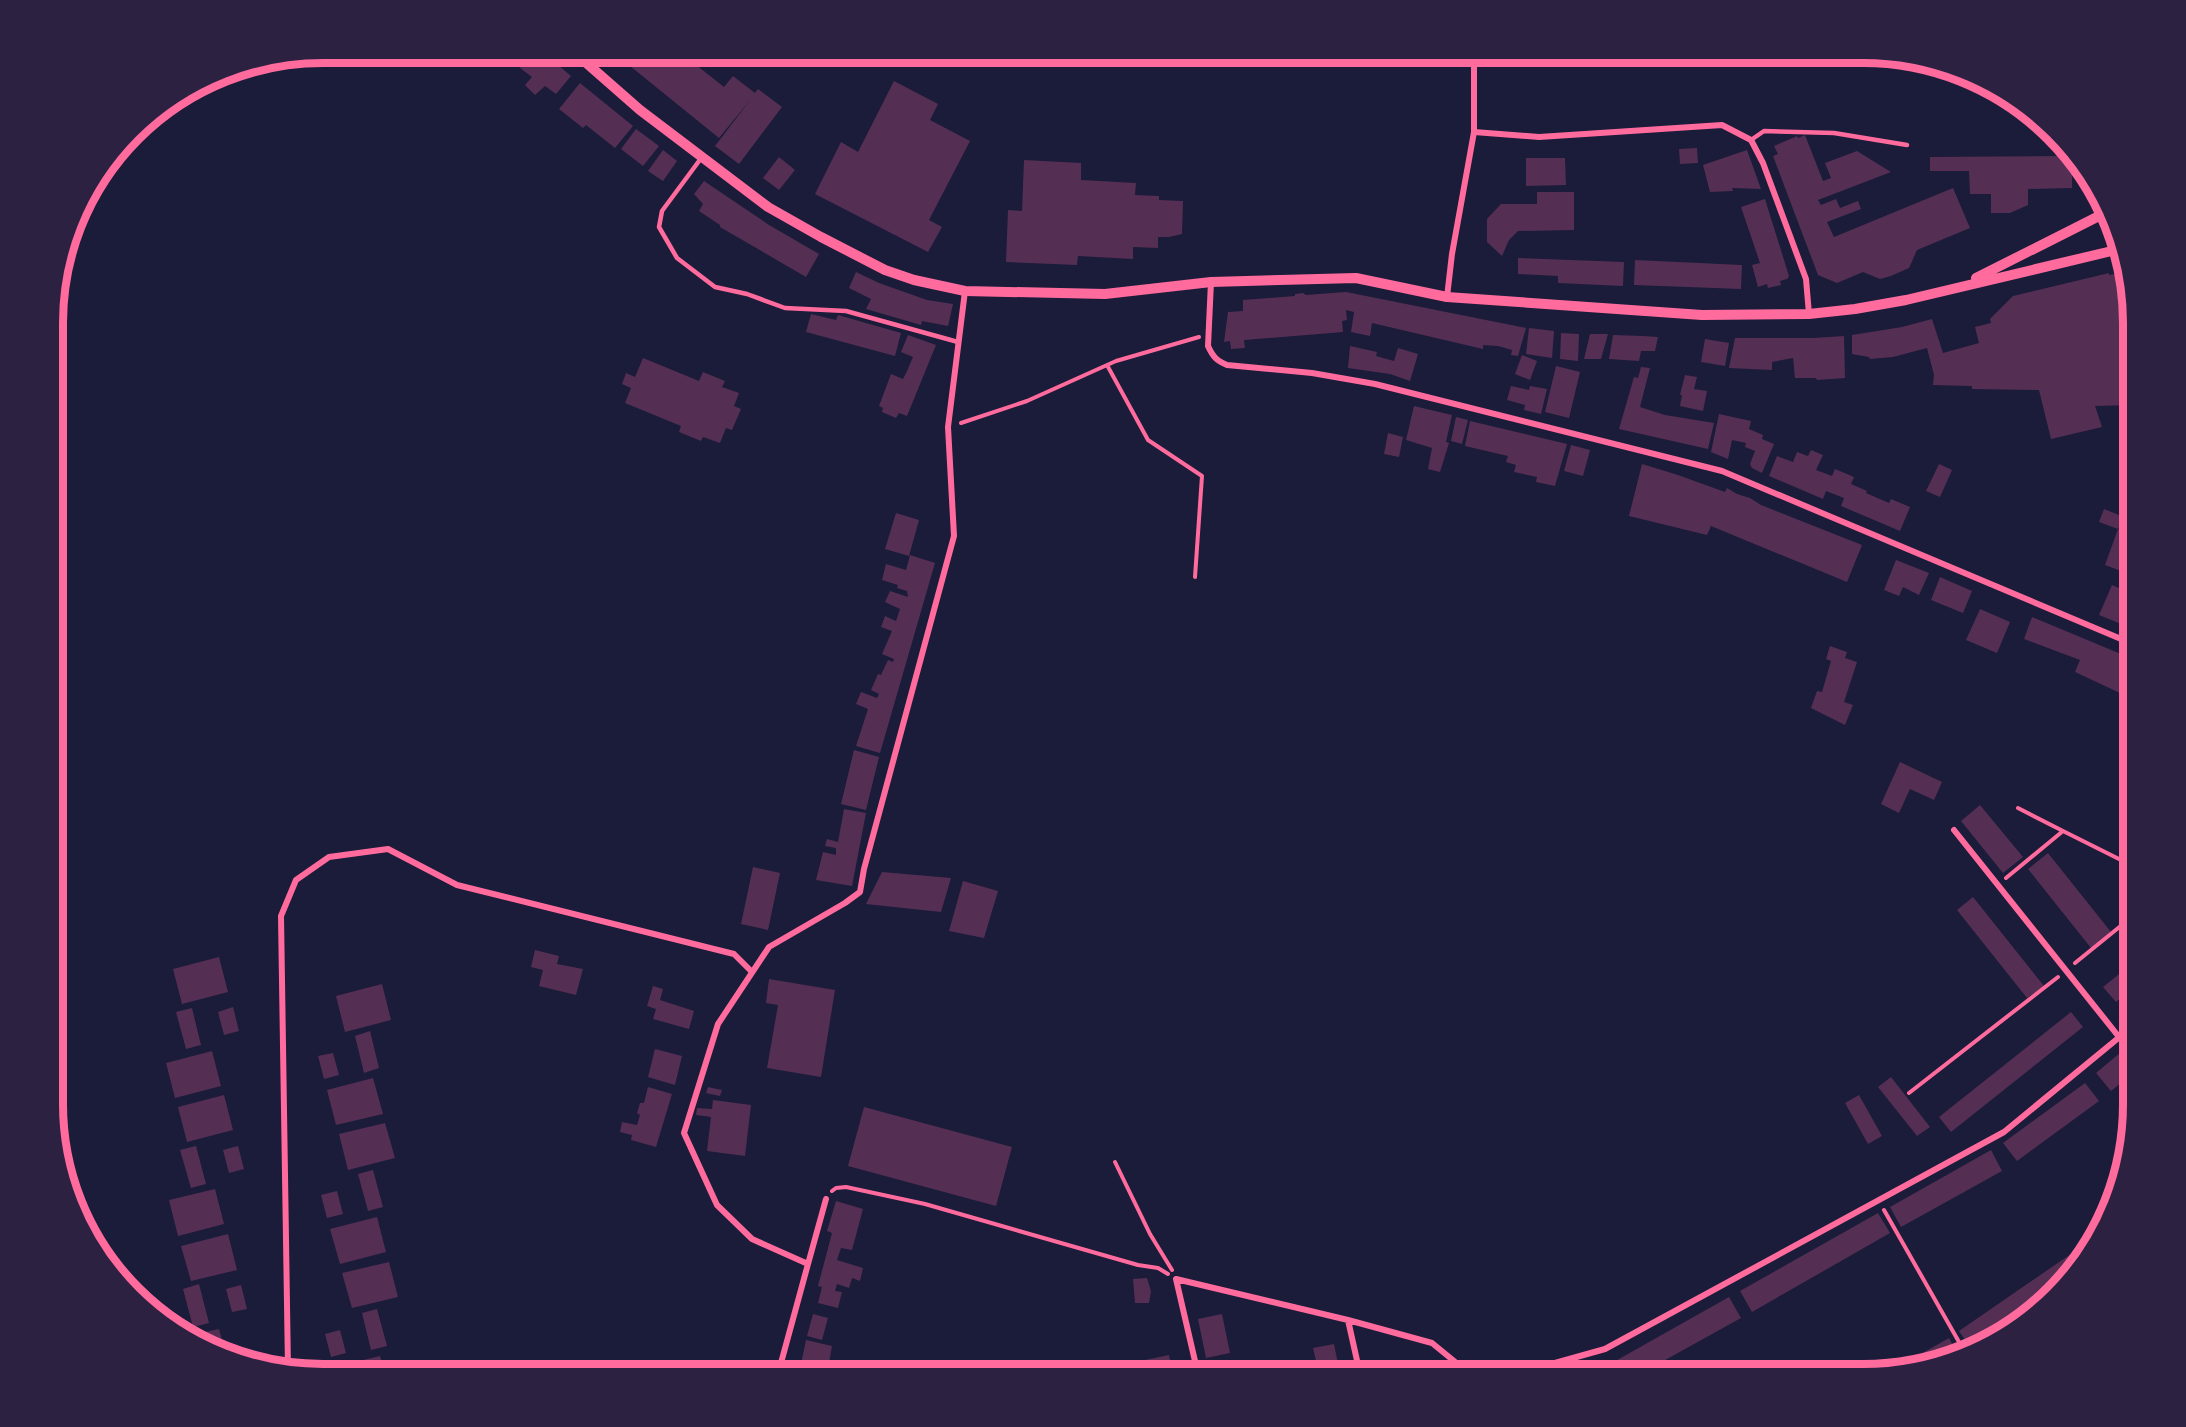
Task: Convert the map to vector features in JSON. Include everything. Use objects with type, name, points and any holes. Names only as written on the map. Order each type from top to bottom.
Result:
[{"type":"street","points":[[587,63],[640,110],[768,207],[885,270],[965,291],[1105,294],[1211,282],[1356,278],[1447,297],[1702,315],[1809,314],[1855,309],[1957,288],[2112,251]]},
{"type":"street","points":[[1447,297],[1452,254],[1474,132],[1474,63]]},
{"type":"street","points":[[1474,132],[1539,137],[1722,126],[1751,140],[1763,163],[1806,279],[1809,314]]},
{"type":"street","points":[[1957,288],[2099,216]]},
{"type":"street","points":[[1211,282],[1208,346],[1212,355],[1227,365],[1312,373],[1375,384],[1722,471],[2123,640]]},
{"type":"street","points":[[808,1263],[752,1239],[717,1205],[684,1133],[718,1024],[751,971],[769,947],[860,892],[867,858],[954,536],[948,428],[965,291]]},
{"type":"street","points":[[1954,830],[2119,1037]]},
{"type":"street","points":[[288,1362],[281,916],[296,880],[329,857],[388,849],[457,885],[734,954],[751,971]]},
{"type":"street","points":[[1545,1364],[1605,1349],[2004,1132],[2123,1034]]},
{"type":"street","points":[[781,1364],[826,1199]]},
{"type":"street","points":[[1196,1364],[1176,1278],[1432,1343],[1454,1364]]},
{"type":"street","points":[[1348,1320],[1358,1364]]},
{"type":"lane","points":[[1751,140],[1764,131],[1834,133],[1907,145]]},
{"type":"lane","points":[[702,157],[662,211],[659,227],[677,258],[715,287],[747,294],[785,308],[846,311],[958,342]]},
{"type":"path","points":[[948,428],[1027,401],[1107,365],[1208,335]]},
{"type":"path","points":[[1107,365],[1149,440],[1202,477],[1195,577]]},
{"type":"path","points":[[2018,808],[2123,861]]},
{"type":"path","points":[[1998,885],[2063,831]]},
{"type":"path","points":[[1909,1093],[2123,924]]},
{"type":"path","points":[[1114,1162],[1150,1234],[1176,1278]]},
{"type":"path","points":[[826,1199],[836,1188],[846,1187],[925,1204],[1138,1265],[1158,1268],[1176,1278]]},
{"type":"path","points":[[1880,1201],[1961,1345]]},
{"type":"building","points":[[524,63],[556,63],[571,76],[556,94],[545,86],[535,95],[525,85],[532,77],[520,68]]},
{"type":"building","points":[[626,63],[694,63],[724,87],[733,76],[755,93],[758,89],[782,107],[739,164],[715,146],[751,99],[719,138]]},
{"type":"building","points":[[894,81],[938,104],[930,120],[970,141],[929,220],[942,227],[928,252],[815,194],[841,142],[858,152]]},
{"type":"building","points":[[580,83],[633,126],[615,148],[586,125],[583,128],[559,109]]},
{"type":"building","points":[[636,129],[659,146],[643,166],[621,149]]},
{"type":"building","points":[[1805,135],[1823,181],[1831,178],[1825,163],[1857,151],[1891,172],[1818,200],[1821,205],[1836,199],[1840,208],[1858,201],[1861,209],[1827,222],[1834,237],[1953,188],[1970,228],[1917,250],[1909,268],[1891,276],[1880,279],[1863,272],[1837,283],[1818,275],[1773,156],[1778,154],[1774,146]]},
{"type":"building","points":[[1697,148],[1698,163],[1680,164],[1679,149]]},
{"type":"building","points":[[663,150],[677,161],[663,181],[648,171]]},
{"type":"building","points":[[1747,150],[1761,189],[1732,188],[1733,191],[1710,192],[1703,165]]},
{"type":"building","points":[[2061,156],[2072,169],[2072,188],[2028,189],[2028,205],[2010,213],[1991,213],[1991,194],[1970,194],[1969,171],[1930,171],[1930,157]]},
{"type":"building","points":[[779,157],[795,170],[779,190],[763,178]]},
{"type":"building","points":[[1526,158],[1565,158],[1566,185],[1526,186]]},
{"type":"building","points":[[1024,160],[1081,163],[1081,180],[1136,183],[1135,195],[1159,196],[1159,200],[1183,201],[1182,234],[1158,237],[1158,248],[1133,247],[1133,259],[1078,256],[1077,265],[1006,262],[1008,210],[1022,211]]},
{"type":"building","points":[[704,181],[769,225],[819,254],[806,277],[720,227],[699,211],[703,204],[694,194]]},
{"type":"building","points":[[1537,192],[1574,192],[1574,230],[1518,231],[1509,240],[1502,256],[1487,242],[1487,219],[1501,204],[1537,204]]},
{"type":"building","points":[[1765,199],[1789,276],[1780,281],[1781,285],[1768,288],[1767,284],[1758,287],[1752,265],[1760,263],[1741,207]]},
{"type":"building","points":[[1518,258],[1624,262],[1623,286],[1558,283],[1558,276],[1518,274]]},
{"type":"building","points":[[1635,260],[1742,265],[1741,289],[1634,285]]},
{"type":"building","points":[[856,272],[927,300],[953,304],[948,326],[922,321],[921,325],[866,309],[871,299],[849,288]]},
{"type":"building","points":[[2109,273],[2109,275],[2118,274],[2123,323],[2123,405],[2095,406],[2102,427],[2051,439],[2039,390],[1972,389],[1972,386],[1933,385],[1934,375],[1927,348],[1893,357],[1870,359],[1852,354],[1852,335],[1902,327],[1932,319],[1943,353],[1979,343],[1975,327],[1991,323],[1990,319],[2013,296]]},
{"type":"building","points":[[1346,292],[1526,328],[1518,356],[1511,355],[1512,350],[1498,346],[1483,345],[1483,349],[1372,323],[1370,336],[1351,332],[1354,312],[1346,310],[1347,320],[1342,321],[1343,332],[1244,340],[1245,348],[1231,349],[1230,341],[1224,342],[1228,312],[1243,311],[1243,300],[1295,296],[1295,294],[1303,293],[1306,295]]},
{"type":"building","points":[[811,314],[836,320],[838,315],[901,333],[895,356],[806,332]]},
{"type":"building","points":[[1529,328],[1554,331],[1552,358],[1526,354]]},
{"type":"building","points":[[1561,333],[1579,334],[1578,361],[1560,359]]},
{"type":"building","points":[[1590,334],[1608,334],[1601,359],[1584,359]]},
{"type":"building","points":[[908,335],[936,345],[907,416],[899,413],[896,418],[882,412],[883,408],[879,406],[891,374],[903,379],[913,357],[901,352]]},
{"type":"building","points":[[1613,335],[1658,337],[1655,351],[1641,351],[1639,361],[1609,359]]},
{"type":"building","points":[[1844,336],[1845,378],[1817,380],[1816,378],[1795,378],[1793,358],[1772,362],[1772,370],[1729,368],[1735,338]]},
{"type":"building","points":[[1705,339],[1729,343],[1725,366],[1701,362]]},
{"type":"building","points":[[1350,346],[1377,352],[1376,356],[1394,361],[1398,348],[1418,354],[1410,381],[1390,374],[1348,368]]},
{"type":"building","points":[[1522,355],[1537,361],[1530,380],[1515,374]]},
{"type":"building","points":[[643,358],[699,381],[703,372],[725,381],[722,387],[739,393],[734,406],[741,409],[732,430],[726,428],[720,443],[703,437],[701,441],[679,432],[681,426],[625,403],[631,388],[622,384],[626,373],[635,377]]},
{"type":"building","points":[[1556,366],[1580,372],[1569,418],[1545,412]]},
{"type":"building","points":[[1641,367],[1650,368],[1640,407],[1665,415],[1714,423],[1708,449],[1619,429],[1634,377],[1638,378]]},
{"type":"building","points":[[1685,375],[1697,377],[1694,389],[1707,391],[1703,411],[1680,406]]},
{"type":"building","points":[[1511,386],[1529,390],[1530,386],[1547,389],[1541,414],[1524,410],[1525,405],[1507,400]]},
{"type":"building","points":[[1414,406],[1452,415],[1446,442],[1449,443],[1440,472],[1428,469],[1432,448],[1406,440]]},
{"type":"building","points":[[1719,414],[1751,421],[1749,429],[1763,435],[1762,439],[1774,444],[1762,473],[1752,468],[1750,464],[1755,451],[1745,447],[1746,443],[1732,440],[1728,459],[1711,452]]},
{"type":"building","points":[[1456,417],[1468,420],[1462,444],[1451,441]]},
{"type":"building","points":[[1470,421],[1567,444],[1555,486],[1536,482],[1537,477],[1514,472],[1516,465],[1506,462],[1508,456],[1465,446]]},
{"type":"building","points":[[1388,433],[1403,437],[1399,457],[1384,454]]},
{"type":"building","points":[[1571,445],[1590,450],[1583,476],[1564,471]]},
{"type":"building","points":[[1811,450],[1823,455],[1816,470],[1832,476],[1835,469],[1854,477],[1851,484],[1867,491],[1866,493],[1889,503],[1891,499],[1910,507],[1900,531],[1841,506],[1844,498],[1826,491],[1823,499],[1769,476],[1777,456],[1793,462],[1797,452],[1808,456]]},
{"type":"building","points":[[1642,464],[1725,492],[1727,488],[1761,505],[1862,545],[1847,582],[1711,526],[1707,535],[1629,516]]},
{"type":"building","points":[[1939,464],[1952,470],[1940,497],[1926,491]]},
{"type":"building","points":[[2104,509],[2123,517],[2118,529],[2099,522]]},
{"type":"building","points":[[896,513],[919,520],[909,556],[885,549]]},
{"type":"building","points":[[2118,529],[2123,531],[2121,571],[2105,565]]},
{"type":"building","points":[[910,555],[935,563],[880,753],[856,746],[868,709],[856,704],[861,692],[877,698],[879,694],[871,690],[878,674],[881,675],[888,660],[893,662],[894,659],[882,654],[892,631],[881,627],[885,616],[896,621],[900,609],[885,602],[890,591],[908,597],[907,591],[897,588],[898,585],[882,580],[886,564],[906,570]]},
{"type":"building","points":[[1896,560],[1929,573],[1919,595],[1903,587],[1899,596],[1884,590]]},
{"type":"building","points":[[1940,577],[1972,591],[1963,613],[1931,600]]},
{"type":"building","points":[[2112,585],[2123,590],[2121,624],[2099,615]]},
{"type":"building","points":[[1980,609],[2010,622],[1997,653],[1966,640]]},
{"type":"building","points":[[2032,617],[2123,655],[2123,686],[2120,693],[2075,672],[2080,660],[2024,639]]},
{"type":"building","points":[[1830,646],[1847,652],[1845,658],[1857,662],[1844,702],[1853,705],[1845,725],[1811,708],[1817,691],[1822,692],[1831,661],[1826,659]]},
{"type":"building","points":[[854,750],[879,757],[866,810],[841,804]]},
{"type":"building","points":[[1900,762],[1942,782],[1934,800],[1910,789],[1899,813],[1881,804]]},
{"type":"building","points":[[1980,805],[2023,857],[2003,873],[1961,821]]},
{"type":"building","points":[[844,809],[866,813],[852,886],[816,880],[823,852],[836,855],[836,848],[825,846],[827,839],[838,842]]},
{"type":"building","points":[[2048,853],[2111,932],[2091,948],[2028,869]]},
{"type":"building","points":[[753,867],[780,873],[768,930],[741,924]]},
{"type":"building","points":[[882,872],[951,878],[941,912],[866,904]]},
{"type":"building","points":[[963,881],[998,891],[984,938],[949,931]]},
{"type":"building","points":[[1973,897],[2044,986],[2027,998],[1957,910]]},
{"type":"building","points":[[535,950],[559,956],[557,964],[583,969],[576,995],[539,986],[543,970],[531,967]]},
{"type":"building","points":[[219,957],[228,992],[182,1004],[173,969]]},
{"type":"building","points":[[2123,971],[2123,996],[2116,1002],[2103,987]]},
{"type":"building","points":[[769,979],[835,990],[821,1077],[767,1068],[778,1005],[766,1003]]},
{"type":"building","points":[[382,984],[391,1020],[345,1032],[336,996]]},
{"type":"building","points":[[653,986],[663,989],[660,1000],[694,1011],[689,1029],[653,1019],[656,1009],[647,1006]]},
{"type":"building","points":[[233,1007],[239,1031],[224,1035],[218,1012]]},
{"type":"building","points":[[192,1008],[201,1045],[186,1049],[176,1012]]},
{"type":"building","points":[[2071,1012],[2083,1027],[1951,1132],[1939,1117]]},
{"type":"building","points":[[370,1031],[379,1068],[364,1073],[355,1036]]},
{"type":"building","points":[[655,1049],[682,1056],[675,1085],[648,1077]]},
{"type":"building","points":[[2123,1050],[2123,1081],[2111,1091],[2096,1073]]},
{"type":"building","points":[[212,1051],[221,1086],[175,1098],[166,1063]]},
{"type":"building","points":[[333,1053],[339,1075],[324,1079],[318,1056]]},
{"type":"building","points":[[1891,1077],[1930,1127],[1917,1136],[1878,1087]]},
{"type":"building","points":[[373,1078],[383,1114],[336,1125],[327,1090]]},
{"type":"building","points":[[2085,1083],[2099,1101],[2017,1161],[2003,1143]]},
{"type":"building","points":[[648,1087],[672,1094],[656,1147],[631,1140],[632,1135],[620,1132],[622,1122],[637,1125],[640,1115],[637,1113],[640,1103],[644,1103]]},
{"type":"building","points":[[708,1087],[722,1090],[720,1096],[706,1093]]},
{"type":"building","points":[[224,1095],[233,1130],[187,1142],[178,1107]]},
{"type":"building","points":[[1859,1095],[1882,1136],[1868,1144],[1845,1103]]},
{"type":"building","points":[[713,1100],[751,1105],[745,1156],[707,1151],[711,1117],[696,1115],[697,1108],[712,1109]]},
{"type":"building","points":[[864,1107],[1012,1147],[996,1206],[848,1166]]},
{"type":"building","points":[[385,1123],[395,1158],[348,1170],[339,1134]]},
{"type":"building","points":[[196,1146],[206,1184],[191,1188],[180,1150]]},
{"type":"building","points":[[238,1146],[244,1169],[229,1173],[223,1150]]},
{"type":"building","points":[[1991,1150],[2002,1171],[1901,1227],[1890,1207]]},
{"type":"building","points":[[373,1170],[383,1207],[368,1211],[358,1174]]},
{"type":"building","points":[[215,1189],[224,1224],[178,1236],[169,1200]]},
{"type":"building","points":[[337,1191],[343,1214],[327,1218],[321,1195]]},
{"type":"building","points":[[836,1201],[863,1209],[852,1250],[841,1248],[837,1260],[863,1268],[860,1281],[852,1278],[849,1288],[837,1284],[835,1291],[842,1292],[838,1308],[818,1303],[822,1287],[818,1286],[832,1233],[827,1231]]},
{"type":"building","points":[[1878,1213],[1890,1233],[1752,1312],[1740,1291]]},
{"type":"building","points":[[377,1217],[386,1252],[340,1264],[330,1229]]},
{"type":"building","points":[[228,1234],[237,1270],[191,1281],[181,1246]]},
{"type":"building","points":[[2078,1249],[2047,1288],[2007,1320],[1967,1342],[1959,1331]]},
{"type":"building","points":[[389,1262],[398,1297],[352,1308],[342,1273]]},
{"type":"building","points":[[1147,1278],[1151,1291],[1149,1303],[1135,1303],[1133,1279]]},
{"type":"building","points":[[199,1284],[209,1323],[193,1327],[183,1289]]},
{"type":"building","points":[[241,1285],[247,1309],[232,1312],[226,1289]]},
{"type":"building","points":[[1729,1297],[1741,1318],[1658,1364],[1610,1364]]},
{"type":"building","points":[[377,1309],[387,1346],[371,1350],[362,1313]]},
{"type":"building","points":[[813,1314],[828,1318],[822,1340],[807,1336]]},
{"type":"building","points":[[1222,1314],[1230,1353],[1206,1358],[1198,1319]]},
{"type":"building","points":[[219,1329],[223,1344],[208,1337],[201,1333]]},
{"type":"building","points":[[340,1330],[346,1353],[331,1357],[325,1334]]},
{"type":"building","points":[[1949,1338],[1954,1347],[1930,1355],[1911,1360]]},
{"type":"building","points":[[806,1340],[832,1346],[829,1363],[801,1364]]},
{"type":"building","points":[[1334,1344],[1338,1364],[1317,1364],[1313,1348]]},
{"type":"building","points":[[1169,1355],[1171,1364],[1146,1364],[1145,1360]]},
{"type":"building","points":[[380,1356],[382,1364],[347,1364]]}]
